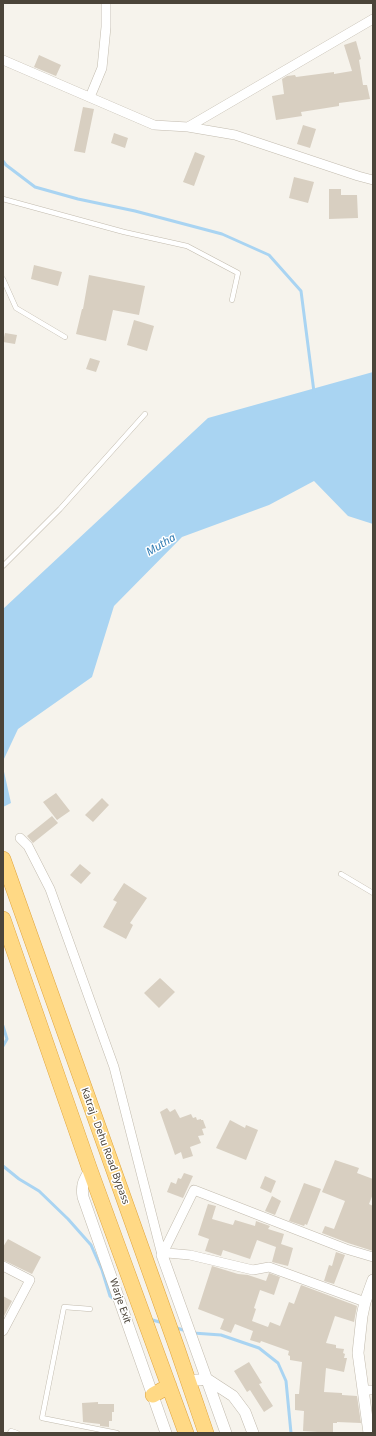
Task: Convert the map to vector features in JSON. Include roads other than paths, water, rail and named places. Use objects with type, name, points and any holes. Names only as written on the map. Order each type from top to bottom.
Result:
[{"type":"highway","name":"Katraj - Dehu Road Bypass","points":[[3,859],[150,1271],[206,1433]]},
{"type":"highway","points":[[3,919],[90,1170],[186,1433]]},
{"type":"highway","points":[[153,1395],[169,1386]]},
{"type":"street","points":[[90,97],[102,68],[106,27],[106,3]]},
{"type":"street","points":[[188,127],[373,19]]},
{"type":"street","points":[[3,60],[154,125],[188,127],[235,135],[373,180]]},
{"type":"street","points":[[20,838],[28,846],[50,889],[114,1067],[162,1256],[226,1433]]},
{"type":"street","name":"Warje Exit","points":[[90,1170],[83,1181],[81,1188],[83,1197],[166,1433]]},
{"type":"street","points":[[150,1271],[162,1256],[194,1190],[346,1249],[373,1257]]},
{"type":"street","points":[[162,1256],[167,1253],[190,1255],[253,1270],[269,1267],[364,1302]]},
{"type":"street","points":[[3,1266],[30,1280],[3,1332]]},
{"type":"street","points":[[369,1433],[368,1390],[358,1353],[364,1302],[373,1280]]},
{"type":"street","points":[[188,1380],[207,1379],[233,1396],[245,1412],[253,1433]]},
{"type":"lane","points":[[3,199],[124,232],[187,246],[238,273],[232,300]]},
{"type":"lane","points":[[3,279],[16,308],[65,337]]},
{"type":"lane","points":[[3,566],[60,509],[145,414]]},
{"type":"lane","points":[[341,874],[373,893]]},
{"type":"lane","points":[[90,1309],[64,1307],[42,1418],[117,1433]]},
{"type":"lane","points":[[88,1433],[89,1427]]},
{"type":"lane","points":[[10,1433],[11,1431],[17,1433]]},
{"type":"water","name":"Mutha","points":[[373,372],[373,524],[348,516],[314,481],[269,505],[182,537],[114,606],[92,677],[18,729],[3,761],[3,609],[208,418]]},
{"type":"water","points":[[3,767],[11,803],[3,807]]},
{"type":"waterway","points":[[3,161],[6,165],[35,187],[222,234],[269,255],[301,291],[314,392]]},
{"type":"waterway","points":[[3,1026],[7,1039],[3,1046]]},
{"type":"waterway","points":[[3,1166],[19,1179],[39,1191],[68,1219],[91,1245],[102,1270],[110,1296],[115,1300]]},
{"type":"waterway","points":[[149,1319],[163,1323]]},
{"type":"waterway","points":[[174,1327],[186,1331]]},
{"type":"waterway","points":[[193,1333],[221,1335],[259,1348],[278,1363],[286,1381],[291,1433]]}]
